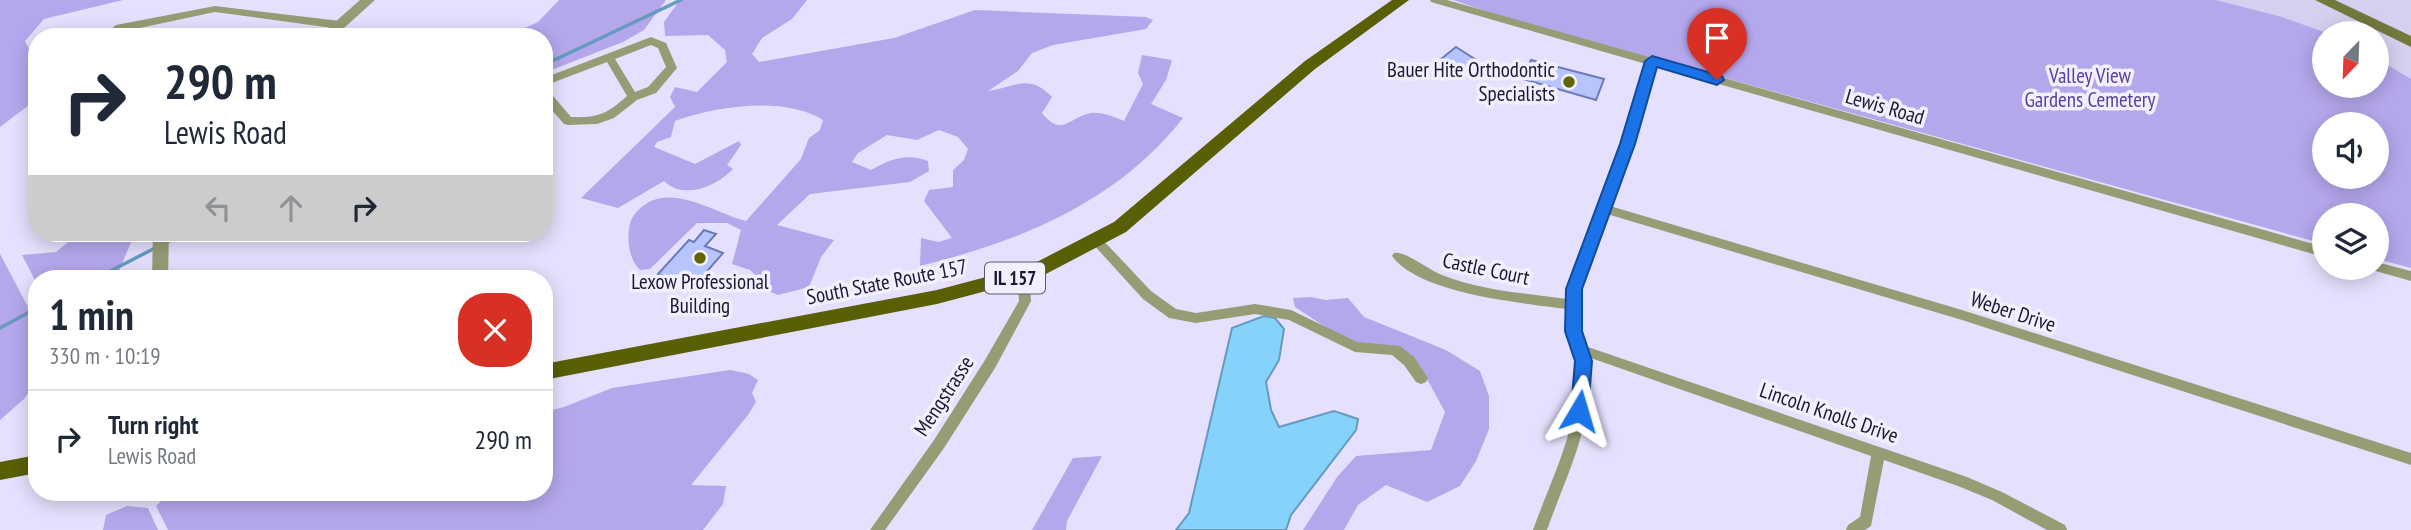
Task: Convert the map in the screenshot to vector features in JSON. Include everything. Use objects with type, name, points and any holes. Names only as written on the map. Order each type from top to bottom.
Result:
[{"type":"main road","name":"South State Route 157","points":[[553,370],[937,297],[1023,275],[1067,257],[1120,227],[1331,49],[1402,0]]},
{"type":"main road","points":[[2322,0],[2411,42]]},
{"type":"main road","points":[[0,471],[28,466]]},
{"type":"street","points":[[336,28],[368,0]]},
{"type":"street","name":"Lewis Road","points":[[1436,0],[1536,31],[1652,61],[2312,249]]},
{"type":"street","points":[[121,28],[215,9],[340,25]]},
{"type":"street","points":[[553,79],[651,41],[662,46],[672,68],[652,90],[633,97],[609,119],[597,122],[568,121],[553,105]]},
{"type":"street","points":[[609,57],[633,97]]},
{"type":"street","points":[[1540,530],[1579,411],[1584,361],[1579,349],[1572,305],[1574,289],[1627,144],[1652,61]]},
{"type":"street","name":"Weber Drive","points":[[1602,208],[1962,315],[2411,459]]},
{"type":"street","points":[[1096,240],[1147,295],[1173,314],[1196,318],[1255,309],[1291,316],[1355,347],[1395,350],[1409,360],[1421,378]]},
{"type":"street","points":[[160,270],[161,242]]},
{"type":"street","name":"Castle Court","points":[[1398,256],[1413,269],[1445,283],[1572,305]]},
{"type":"street","points":[[2389,270],[2411,276]]},
{"type":"street","name":"Mengstrasse","points":[[877,530],[939,444],[990,364],[1025,301],[1023,275]]},
{"type":"street","name":"Lincoln Knolls Drive","points":[[1579,349],[1879,452],[1997,496],[2060,530]]},
{"type":"street","points":[[1853,530],[1867,521],[1879,452]]},
{"type":"shaded area","points":[[2115,0],[2411,0],[2411,167],[2389,140],[2389,112],[2351,112],[2321,98],[2389,98],[2389,21],[2312,21],[2312,94]]},
{"type":"green space","points":[[0,0],[123,0],[44,19],[36,28],[28,28],[28,38],[25,41],[28,47],[28,106],[0,127]]},
{"type":"green space","points":[[559,0],[666,0],[644,30],[623,42],[553,69],[553,28],[525,28],[538,22]]},
{"type":"green space","points":[[680,0],[807,0],[792,19],[762,38],[752,54],[759,62],[894,38],[975,10],[1146,17],[1153,20],[1146,29],[1053,45],[1032,53],[1018,71],[988,91],[1022,84],[1036,85],[1052,97],[1042,113],[1055,124],[1066,124],[1091,113],[1124,121],[1143,84],[1138,73],[1142,55],[1172,60],[1166,80],[1151,104],[1183,118],[1157,147],[1128,173],[1097,195],[1030,230],[958,256],[920,266],[921,238],[938,242],[952,238],[924,201],[929,190],[953,187],[953,170],[964,160],[968,149],[958,137],[939,130],[917,140],[887,135],[858,153],[852,162],[871,170],[892,160],[913,157],[928,161],[929,171],[910,182],[810,194],[777,225],[834,240],[821,257],[809,287],[778,295],[761,288],[762,281],[750,270],[732,264],[741,230],[727,223],[697,223],[650,269],[640,270],[630,251],[628,240],[630,222],[640,208],[654,200],[680,199],[746,221],[801,159],[809,138],[820,130],[823,120],[790,108],[750,106],[710,111],[675,121],[671,137],[657,142],[654,147],[695,164],[739,141],[741,145],[727,165],[733,169],[718,181],[699,189],[680,190],[664,181],[618,208],[581,198],[675,107],[670,97],[675,87],[697,92],[727,62],[725,50],[708,35],[665,36],[664,22]]},
{"type":"green space","name":"Valley View Gardens Cemetery","points":[[1453,0],[2216,0],[2282,17],[2312,28],[2312,98],[2389,98],[2389,66],[2411,79],[2411,268],[2389,262],[2389,203],[2312,203],[2312,241],[1497,15]]},
{"type":"green space","points":[[68,242],[131,242],[119,270],[30,270],[22,255],[56,252]]},
{"type":"green space","points":[[0,254],[28,307],[28,393],[0,420]]},
{"type":"green space","points":[[1293,298],[1326,300],[1348,298],[1364,317],[1446,350],[1480,371],[1489,396],[1489,429],[1476,461],[1460,486],[1427,502],[1386,485],[1358,505],[1344,530],[1303,530],[1337,477],[1356,456],[1431,450],[1445,412],[1420,366],[1376,346],[1345,340],[1295,307]]},
{"type":"green space","points":[[730,370],[749,374],[758,380],[752,393],[756,402],[748,415],[691,485],[726,486],[723,504],[703,530],[168,530],[156,506],[161,501],[553,501],[553,410],[612,388]]},
{"type":"green space","points":[[1102,456],[1067,521],[1066,530],[1032,530],[1073,458]]},
{"type":"green space","points":[[127,506],[148,508],[158,530],[103,530],[106,515]]},
{"type":"water","points":[[1264,316],[1275,318],[1284,329],[1279,360],[1266,382],[1271,410],[1279,427],[1334,411],[1358,419],[1356,430],[1291,515],[1286,530],[1176,530],[1189,513],[1232,328]]},
{"type":"building","points":[[1456,47],[1478,61],[1463,73],[1457,69],[1445,79],[1435,73],[1448,63],[1441,59]]},
{"type":"building","name":"Bauer Hite Orthodontic Specialists","points":[[1531,60],[1604,79],[1596,100],[1523,79]]},
{"type":"building","name":"Lexow Professional Building","points":[[704,230],[716,234],[705,246],[723,253],[695,285],[658,274],[689,240],[694,242]]},
{"type":"waterway","points":[[553,61],[681,0]]},
{"type":"waterway","points":[[112,270],[155,248]]},
{"type":"waterway","points":[[0,328],[28,313]]},
{"type":"place","name":"Bauer Hite Orthodontic Specialists","points":[[1569,82]]},
{"type":"place","name":"Lexow Professional Building","points":[[700,258]]},
{"type":"route","points":[[1579,411],[1584,361],[1573,331],[1574,289],[1627,144],[1652,61],[1717,80]]}]
